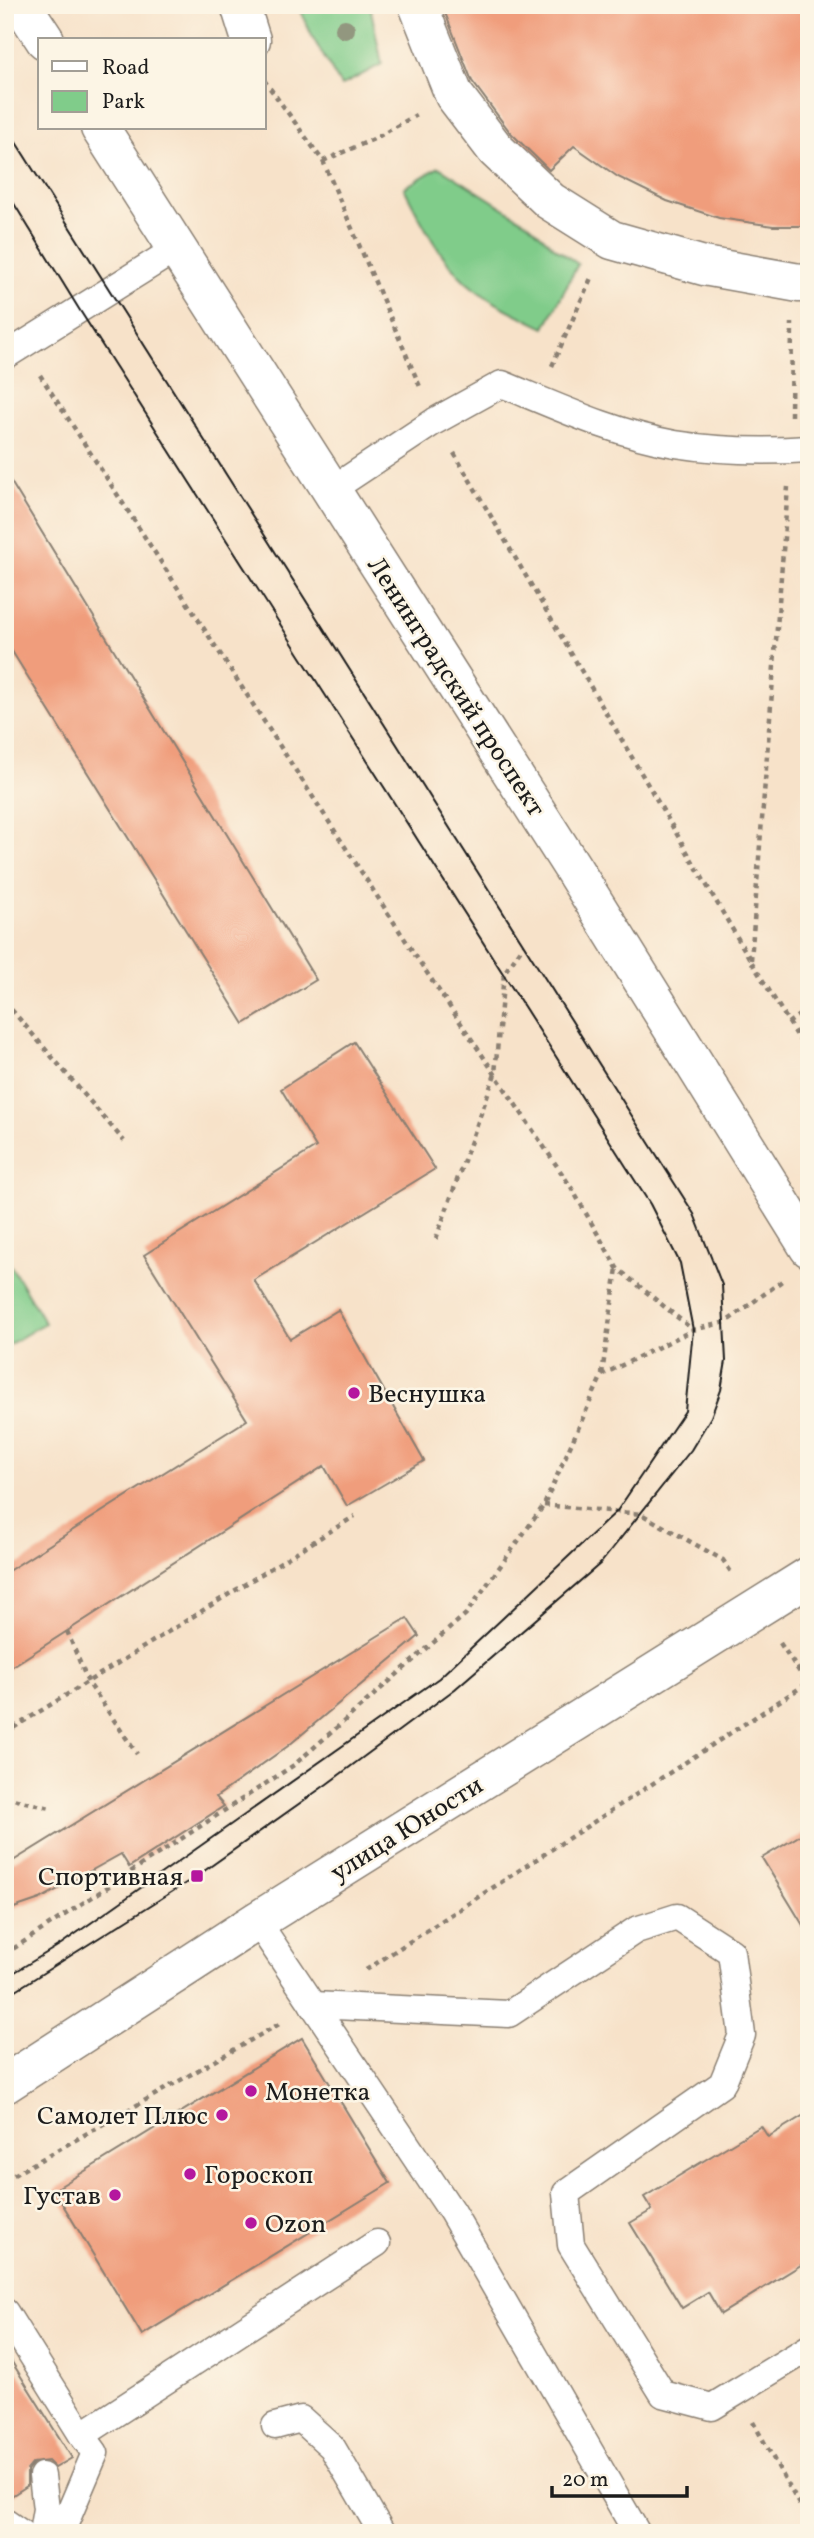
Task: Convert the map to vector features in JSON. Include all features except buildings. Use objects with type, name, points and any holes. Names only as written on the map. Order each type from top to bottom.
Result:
[{"type":"main road","points":[[22,5],[43,38]]},
{"type":"main road","points":[[240,5],[250,38]]},
{"type":"main road","points":[[418,5],[454,95],[496,150],[550,201],[612,240],[704,266],[799,283],[809,282]]},
{"type":"main road","name":"Ленинградский проспект","points":[[101,130],[572,867],[798,1263]]},
{"type":"main road","name":"улица Юности","points":[[5,2084],[257,1921],[809,1576]]},
{"type":"lane","points":[[13,351],[176,249]]},
{"type":"lane","points":[[331,490],[435,421],[502,384],[608,426],[673,444],[736,451],[800,449]]},
{"type":"lane","points":[[313,2005],[509,2014],[636,1930],[677,1917],[731,1952],[742,2035],[722,2084],[566,2193],[570,2245],[663,2394],[712,2407],[809,2348]]},
{"type":"lane","points":[[257,1921],[452,2212],[637,2533]]},
{"type":"lane","points":[[82,2435],[377,2243]]},
{"type":"lane","points":[[5,2312],[95,2453],[61,2533]]},
{"type":"lane","points":[[275,2426],[301,2419],[332,2447],[382,2533]]},
{"type":"lane","points":[[42,2533],[46,2510],[43,2476]]},
{"type":"lane","points":[[5,2522],[21,2533]]},
{"type":"path","points":[[266,83],[323,161],[435,421],[751,961],[809,1055]]},
{"type":"path","points":[[323,161],[376,138],[404,122]]},
{"type":"path","points":[[561,346],[593,275]]},
{"type":"path","points":[[790,394],[792,320]]},
{"type":"path","points":[[13,351],[571,1187],[617,1268],[692,1330]]},
{"type":"path","points":[[751,961],[800,449]]},
{"type":"path","points":[[436,1239],[495,1074],[504,973],[524,944]]},
{"type":"path","points":[[5,1002],[124,1141]]},
{"type":"path","points":[[789,1023],[809,1008]]},
{"type":"path","points":[[602,1375],[692,1330],[726,1322],[798,1263]]},
{"type":"path","points":[[5,1954],[294,1765],[466,1615],[544,1505],[602,1375],[617,1268]]},
{"type":"path","points":[[5,2180],[313,2005],[808,1683],[723,1560],[641,1514],[544,1505]]},
{"type":"path","points":[[5,1733],[355,1516]]},
{"type":"path","points":[[67,1631],[88,1682],[137,1754]]},
{"type":"path","points":[[5,1797],[50,1808]]},
{"type":"path","points":[[737,2392],[809,2522]]},
{"type":"green space","points":[[298,5],[370,5],[382,64],[341,86],[313,38]]},
{"type":"green space","points":[[439,167],[529,224],[578,264],[545,328],[484,296],[456,272],[439,250],[404,188]]},
{"type":"green space","points":[[5,1256],[45,1323],[5,1347]]},
{"type":"tram line","points":[[5,125],[694,1214],[722,1285],[726,1361],[721,1390],[711,1417],[691,1450],[601,1563],[455,1689],[327,1784],[197,1876],[5,1997]]},
{"type":"tram line","points":[[5,189],[650,1204],[680,1263],[693,1330],[685,1411],[617,1511],[439,1678],[61,1944],[5,1978]]},
{"type":"place","name":"Веснушка","points":[[354,1393]]},
{"type":"place","name":"Спортивная","points":[[197,1876]]},
{"type":"place","name":"Монетка","points":[[251,2091]]},
{"type":"place","name":"Самолет Плюс","points":[[222,2115]]},
{"type":"place","name":"Гороскоп","points":[[190,2174]]},
{"type":"place","name":"Густав","points":[[115,2195]]},
{"type":"place","name":"Ozon","points":[[251,2223]]}]
